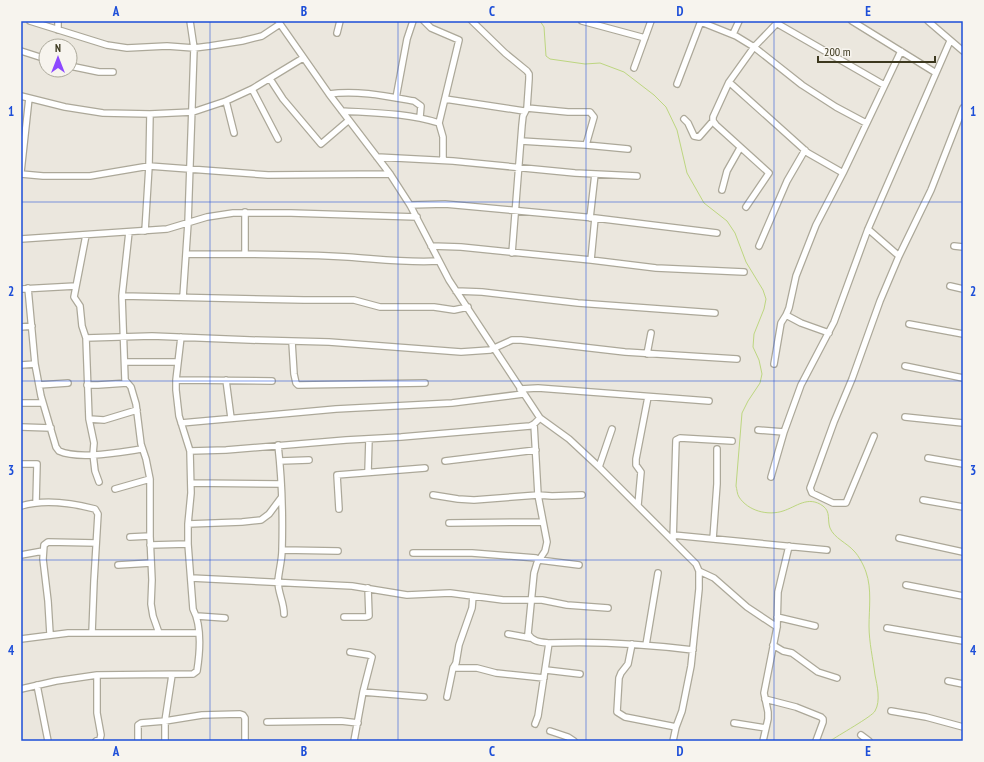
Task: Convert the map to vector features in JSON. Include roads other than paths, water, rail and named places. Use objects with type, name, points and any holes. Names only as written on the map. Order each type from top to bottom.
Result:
[{"type":"street","points":[[30,21],[98,43],[116,47],[194,48],[242,41],[262,36],[279,23],[329,94],[390,174],[417,217],[456,291],[540,418],[569,439],[599,467],[673,538],[696,564],[699,571],[698,602],[693,650],[682,711],[673,741]]},
{"type":"street","points":[[58,21],[58,30]]},
{"type":"street","points":[[183,297],[193,112],[194,48],[190,21]]},
{"type":"street","points":[[337,33],[340,21]]},
{"type":"street","points":[[396,98],[411,21]]},
{"type":"street","points":[[424,21],[431,28],[459,40],[439,123],[443,137],[442,160]]},
{"type":"street","points":[[472,21],[529,74],[521,141],[512,253]]},
{"type":"street","points":[[582,21],[645,38]]},
{"type":"street","points":[[634,68],[651,21]]},
{"type":"street","points":[[733,34],[739,21]]},
{"type":"street","points":[[852,21],[936,73]]},
{"type":"street","points":[[928,21],[936,23],[950,41],[963,51]]},
{"type":"street","points":[[677,84],[701,22],[733,34],[754,47],[802,85],[836,107],[866,123]]},
{"type":"street","points":[[684,119],[694,136],[700,137],[713,122],[713,117],[729,82],[754,47],[779,22],[884,85]]},
{"type":"street","points":[[771,477],[784,432],[801,385],[829,333],[868,228],[950,41]]},
{"type":"street","points":[[21,51],[38,56]]},
{"type":"street","points":[[774,364],[781,323],[789,308],[796,276],[804,254],[816,225],[843,173],[901,51]]},
{"type":"street","points":[[21,96],[65,107],[97,112],[150,114],[193,112],[226,101],[252,89],[303,58]]},
{"type":"street","points":[[78,68],[93,71],[113,72]]},
{"type":"street","points":[[270,79],[283,99],[321,144],[349,120]]},
{"type":"street","points":[[729,82],[805,150],[824,163],[843,173]]},
{"type":"street","points":[[252,89],[278,139]]},
{"type":"street","points":[[329,94],[347,92],[414,101],[419,104],[422,109],[420,117]]},
{"type":"street","points":[[29,98],[23,136],[21,173],[43,176],[90,176],[149,166],[268,175],[390,174]]},
{"type":"street","points":[[445,98],[526,109],[590,112],[594,117],[586,145]]},
{"type":"street","points":[[226,101],[234,134]]},
{"type":"street","points":[[874,436],[846,503],[833,503],[812,493],[810,488],[880,301],[899,256],[931,190],[963,108]]},
{"type":"street","points":[[342,111],[399,114],[420,117],[439,123]]},
{"type":"street","points":[[145,231],[149,166],[150,114]]},
{"type":"street","points":[[713,122],[769,174],[746,207]]},
{"type":"street","points":[[521,141],[628,149]]},
{"type":"street","points":[[722,190],[727,171],[740,148]]},
{"type":"street","points":[[759,246],[787,181],[805,150]]},
{"type":"street","points":[[376,157],[442,160],[519,168],[637,176]]},
{"type":"street","points":[[591,260],[595,174]]},
{"type":"street","points":[[410,205],[445,204],[593,218],[717,233]]},
{"type":"street","points":[[245,212],[245,254]]},
{"type":"street","points":[[21,240],[167,229],[219,214],[245,212],[417,217]]},
{"type":"street","points":[[868,228],[899,256]]},
{"type":"street","points":[[129,232],[122,296],[125,380],[131,387],[138,410],[142,449],[146,459],[150,479],[151,604],[153,616],[159,633]]},
{"type":"street","points":[[86,235],[74,297],[80,306],[82,326],[86,338],[89,420],[94,442],[93,454],[95,472],[99,482]]},
{"type":"street","points":[[431,246],[455,246],[678,270],[744,272]]},
{"type":"street","points":[[954,246],[963,247]]},
{"type":"street","points":[[186,254],[245,254],[439,261]]},
{"type":"street","points":[[21,289],[76,286]]},
{"type":"street","points":[[950,286],[963,289]]},
{"type":"street","points":[[28,288],[35,364],[42,402],[56,447],[59,452],[75,455],[142,449]]},
{"type":"street","points":[[456,291],[482,292],[578,303],[715,313]]},
{"type":"street","points":[[122,296],[354,300],[380,307],[434,306],[454,310],[468,307]]},
{"type":"street","points":[[786,315],[801,323],[829,333]]},
{"type":"street","points":[[909,324],[963,334]]},
{"type":"street","points":[[21,327],[32,326]]},
{"type":"street","points":[[647,354],[651,332]]},
{"type":"street","points":[[86,338],[152,336],[292,342],[344,342],[461,352],[490,350],[512,340],[521,340],[647,354],[737,358]]},
{"type":"street","points":[[21,689],[96,675],[196,673],[198,664],[199,633],[197,616],[193,609],[188,544],[191,483],[190,451],[181,423],[177,402],[176,380],[181,337]]},
{"type":"street","points":[[292,342],[294,374],[298,385],[425,384]]},
{"type":"street","points":[[125,362],[178,362]]},
{"type":"street","points":[[21,365],[35,364]]},
{"type":"street","points":[[905,366],[963,378]]},
{"type":"street","points":[[176,380],[272,381]]},
{"type":"street","points":[[226,380],[231,418]]},
{"type":"street","points":[[39,385],[68,383]]},
{"type":"street","points":[[87,384],[98,385],[127,383]]},
{"type":"street","points":[[181,423],[336,409],[452,403],[538,388],[709,401]]},
{"type":"street","points":[[638,505],[641,472],[636,465],[636,459],[648,397]]},
{"type":"street","points":[[21,403],[42,402]]},
{"type":"street","points":[[89,420],[104,420],[138,410]]},
{"type":"street","points":[[905,417],[963,423]]},
{"type":"street","points":[[190,451],[226,450],[278,445],[408,437],[534,424],[540,418]]},
{"type":"street","points":[[530,638],[528,634],[528,625],[534,573],[547,542],[538,495],[534,424]]},
{"type":"street","points":[[21,427],[51,428]]},
{"type":"street","points":[[599,467],[612,429]]},
{"type":"street","points":[[758,430],[784,432]]},
{"type":"street","points":[[673,538],[676,440],[680,438],[732,441]]},
{"type":"street","points":[[368,472],[369,439]]},
{"type":"street","points":[[278,445],[283,513],[282,550],[278,582],[280,597],[284,605],[284,614]]},
{"type":"street","points":[[713,539],[717,484],[717,449]]},
{"type":"street","points":[[445,461],[536,450]]},
{"type":"street","points":[[928,458],[963,464]]},
{"type":"street","points":[[280,462],[309,460]]},
{"type":"street","points":[[21,464],[37,464],[36,503]]},
{"type":"street","points":[[339,509],[337,475],[425,468]]},
{"type":"street","points":[[115,489],[150,479]]},
{"type":"street","points":[[191,483],[281,484]]},
{"type":"street","points":[[433,496],[474,500],[538,495],[582,495]]},
{"type":"street","points":[[188,524],[260,520],[269,514],[282,498]]},
{"type":"street","points":[[923,500],[963,507]]},
{"type":"street","points":[[21,506],[36,503],[64,504],[95,510],[98,514],[92,633]]},
{"type":"street","points":[[449,523],[543,522]]},
{"type":"street","points":[[130,538],[150,536]]},
{"type":"street","points":[[673,538],[713,539],[827,550]]},
{"type":"street","points":[[899,538],[963,552]]},
{"type":"street","points":[[50,634],[43,551],[44,545],[46,542],[96,543]]},
{"type":"street","points":[[150,545],[188,544]]},
{"type":"street","points":[[763,741],[768,712],[764,693],[777,627],[778,592],[789,546]]},
{"type":"street","points":[[282,550],[338,551]]},
{"type":"street","points":[[21,555],[43,551]]},
{"type":"street","points":[[413,553],[472,553],[536,558],[539,560],[579,565]]},
{"type":"street","points":[[118,565],[151,563]]},
{"type":"street","points":[[699,571],[709,575],[747,607],[777,627]]},
{"type":"street","points":[[646,645],[658,573]]},
{"type":"street","points":[[191,578],[352,586],[407,594],[450,593],[503,600],[532,600],[608,608]]},
{"type":"street","points":[[906,585],[963,596]]},
{"type":"street","points":[[344,617],[369,616],[368,588]]},
{"type":"street","points":[[447,697],[459,645],[472,608],[473,596]]},
{"type":"street","points":[[197,616],[225,618]]},
{"type":"street","points":[[777,617],[815,626]]},
{"type":"street","points":[[887,628],[963,641]]},
{"type":"street","points":[[21,638],[50,634],[199,633]]},
{"type":"street","points":[[508,634],[549,643],[592,642],[646,645],[693,650]]},
{"type":"street","points":[[535,724],[538,716],[546,670],[549,643]]},
{"type":"street","points":[[632,644],[628,664],[619,678],[618,712],[625,717],[676,727]]},
{"type":"street","points":[[774,645],[783,651],[792,653],[818,672],[837,678]]},
{"type":"street","points":[[350,652],[369,655],[372,657],[363,692],[354,741]]},
{"type":"street","points":[[454,668],[477,668],[496,673],[544,678]]},
{"type":"street","points":[[546,670],[580,674]]},
{"type":"street","points":[[164,741],[165,721],[172,674]]},
{"type":"street","points":[[96,675],[97,713],[101,735],[100,739],[96,741]]},
{"type":"street","points":[[948,681],[963,684]]},
{"type":"street","points":[[37,685],[48,741]]},
{"type":"street","points":[[363,692],[424,697]]},
{"type":"street","points":[[765,699],[796,707],[823,719],[816,741]]},
{"type":"street","points":[[891,711],[926,717],[963,727]]},
{"type":"street","points":[[138,741],[139,724],[202,715],[240,714],[245,718],[245,741]]},
{"type":"street","points":[[267,722],[358,722]]},
{"type":"street","points":[[734,723],[766,728]]},
{"type":"street","points":[[550,731],[568,737],[574,741]]},
{"type":"street","points":[[862,735],[869,741]]},
{"type":"waterway","points":[[540,21],[544,27],[546,56],[550,59],[585,64],[600,63],[624,72],[654,95],[666,107],[677,130],[687,173],[704,203],[727,221],[735,233],[746,262],[763,290],[766,299],[764,309],[754,334],[753,347],[759,360],[762,374],[760,383],[742,413],[736,486],[739,497],[753,509],[771,513],[783,511],[807,502],[818,503],[823,506],[827,511],[829,525],[832,532],[856,553],[863,564],[869,585],[869,632],[878,693],[878,703],[873,714],[830,741]]}]
